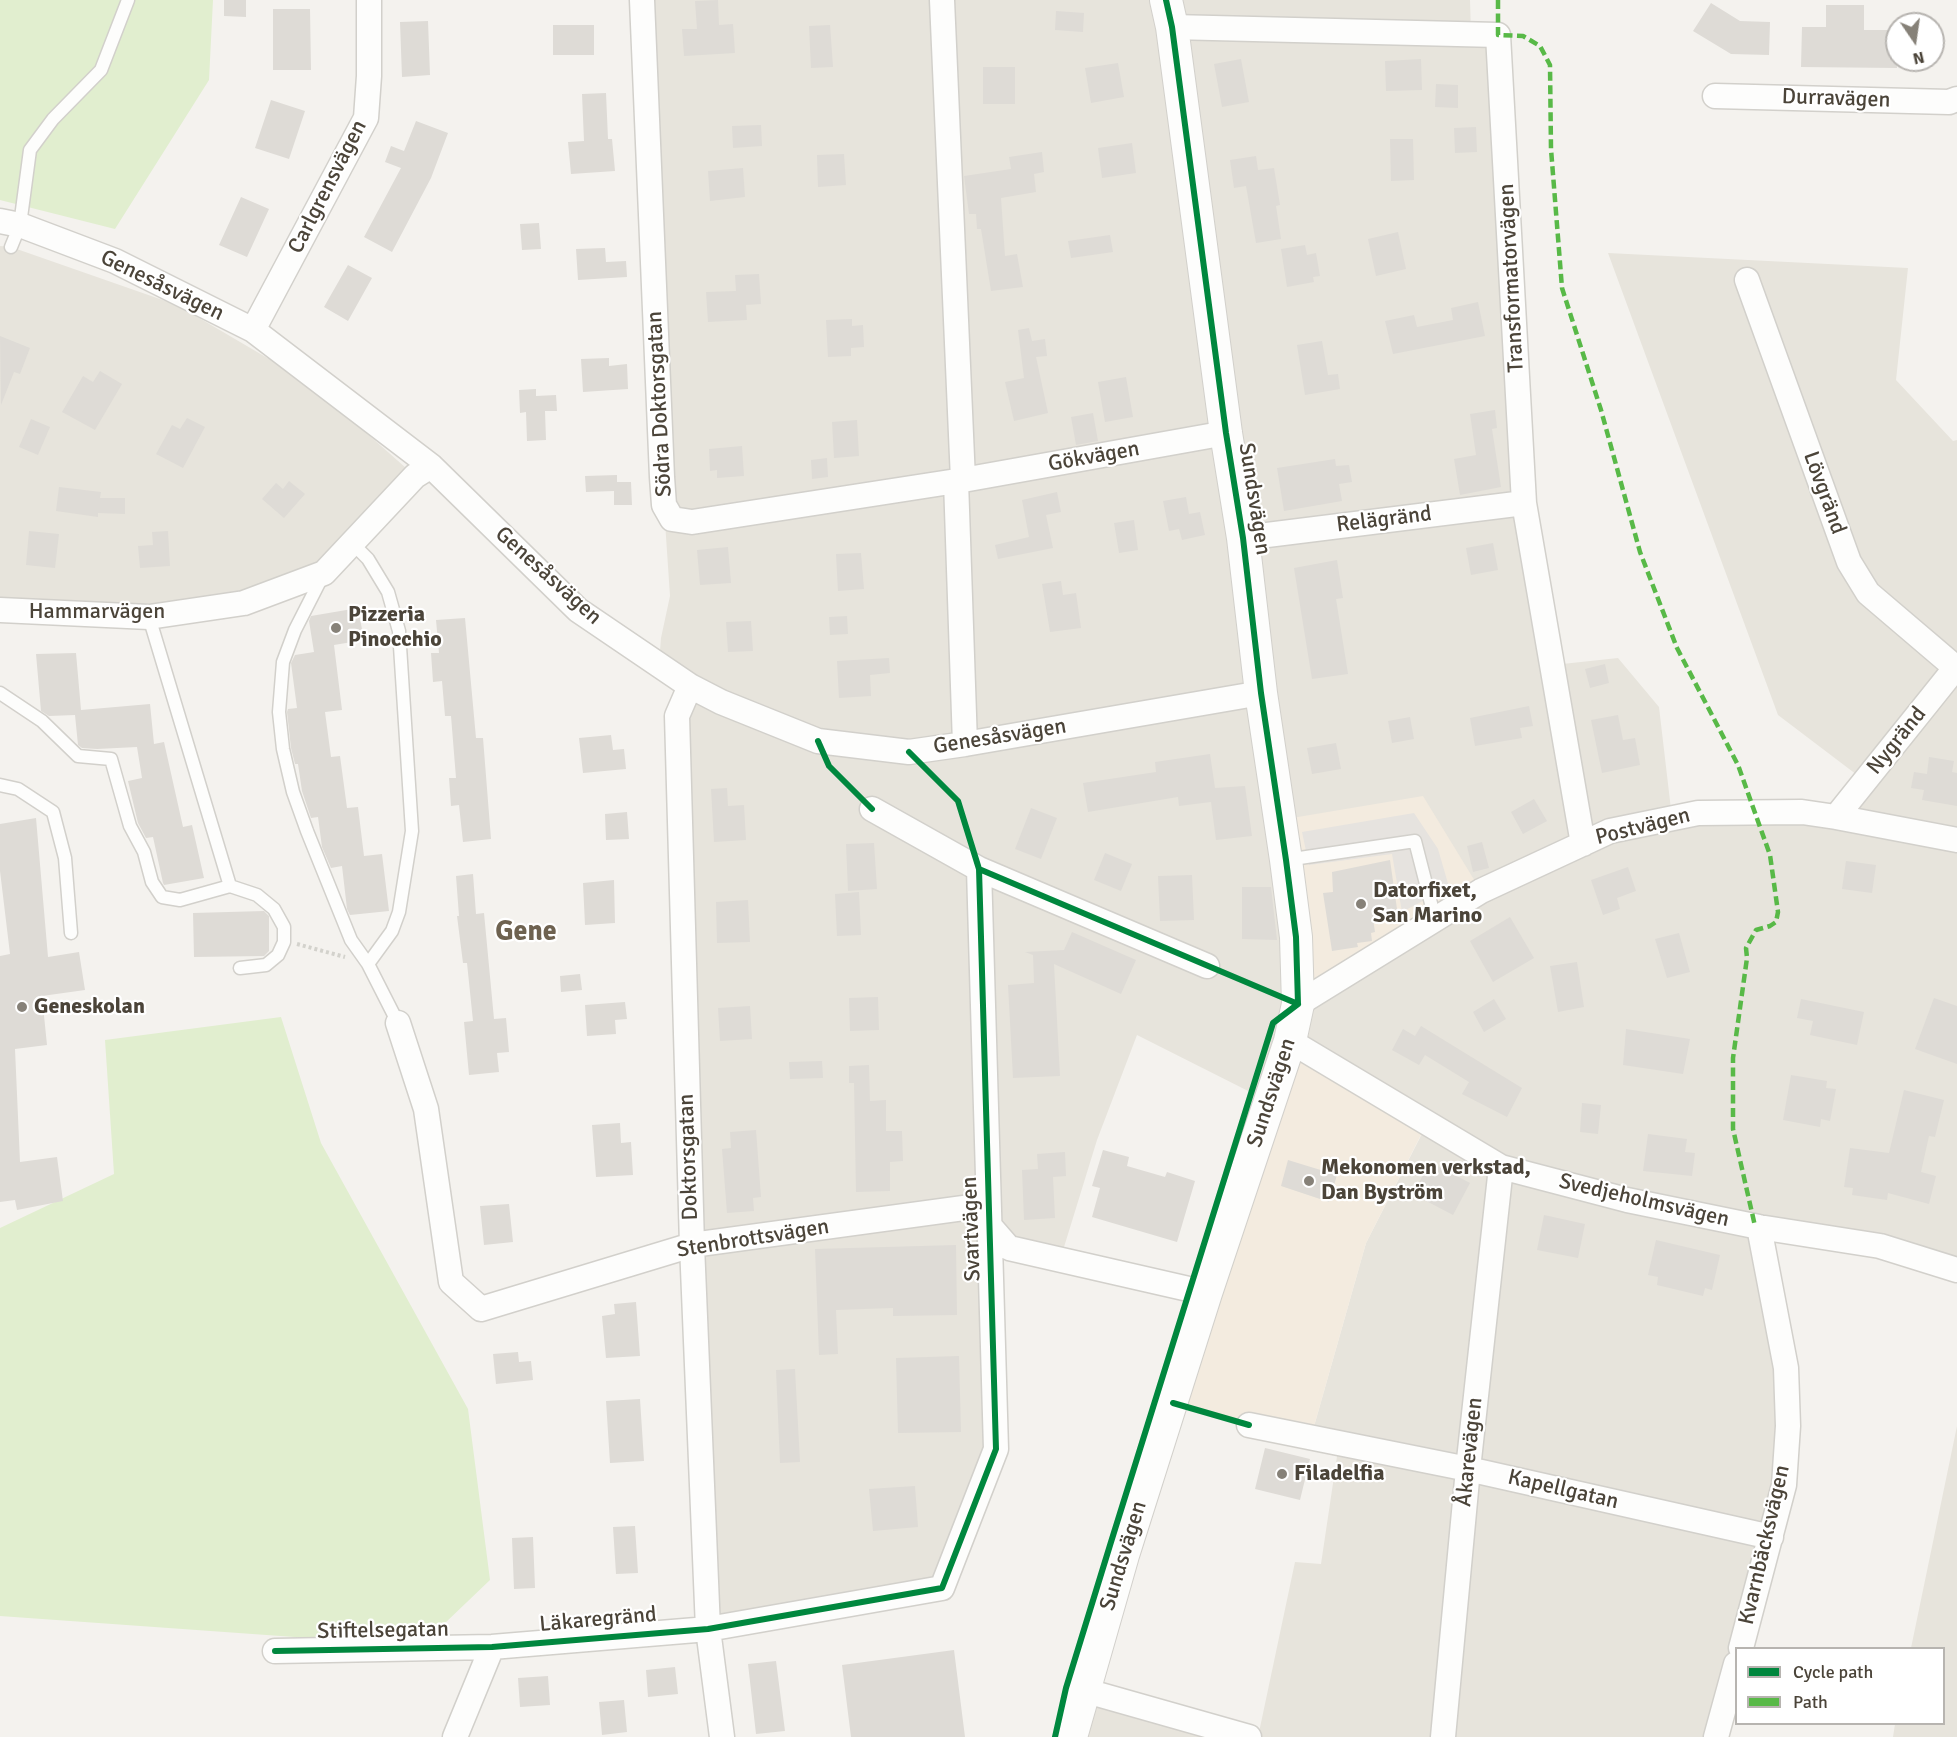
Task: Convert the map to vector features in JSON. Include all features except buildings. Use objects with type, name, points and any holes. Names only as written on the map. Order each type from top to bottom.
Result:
[{"type":"street","name":"Carlgrensvägen","points":[[252,330],[366,118],[369,76],[369,0]]},
{"type":"street","name":"Södra Doktorsgatan","points":[[642,0],[662,477],[664,505],[672,519],[692,522],[959,480]]},
{"type":"street","points":[[942,0],[959,480],[964,744]]},
{"type":"street","name":"Sundsvägen","points":[[1071,1737],[1123,1555],[1206,1293],[1290,1041],[1298,1004],[1296,937],[1286,860],[1169,14]]},
{"type":"street","name":"Transformatorvägen","points":[[1169,14],[1498,35],[1524,503],[1582,844]]},
{"type":"street","name":"Durravägen","points":[[1715,96],[1949,102],[1957,99]]},
{"type":"street","name":"Genesåsvägen","points":[[10,231],[115,261],[252,330],[431,466],[578,610],[690,686],[721,702],[818,741],[909,752],[1262,693]]},
{"type":"street","name":"Lövgränd","points":[[1747,280],[1849,562],[1868,593],[1956,667]]},
{"type":"street","name":"Gökvägen","points":[[959,480],[1226,433]]},
{"type":"street","name":"Hammarvägen","points":[[0,610],[65,615],[149,616],[244,603],[324,573],[415,476],[431,466]]},
{"type":"street","name":"Relägränd","points":[[1243,538],[1524,503]]},
{"type":"street","name":"Nygränd","points":[[1836,816],[1956,667]]},
{"type":"street","name":"Doktorsgatan","points":[[690,686],[677,716],[692,1245],[708,1629],[722,1737]]},
{"type":"street","points":[[872,809],[979,868],[1207,966]]},
{"type":"street","name":"Postvägen","points":[[1298,1004],[1481,891],[1610,831],[1698,813],[1802,812],[1836,816],[1957,840]]},
{"type":"street","name":"Svartvägen","points":[[708,1629],[942,1588],[996,1449],[979,868]]},
{"type":"street","name":"Stenbrottsvägen","points":[[398,1023],[426,1109],[451,1282],[481,1309],[692,1245],[971,1207],[1009,1248],[1206,1293]]},
{"type":"street","name":"Svedjeholmsvägen","points":[[1290,1041],[1501,1167],[1627,1200],[1759,1227],[1880,1246],[1957,1270]]},
{"type":"street","name":"Åkarevägen","points":[[1443,1737],[1468,1469],[1501,1167]]},
{"type":"street","name":"Kvarnbäcksvägen","points":[[1741,1647],[1784,1485],[1788,1426],[1786,1368],[1773,1290],[1759,1227]]},
{"type":"street","name":"Kapellgatan","points":[[1249,1425],[1468,1469],[1771,1537]]},
{"type":"street","name":"Läkaregränd","points":[[492,1647],[708,1629]]},
{"type":"street","points":[[455,1737],[492,1647]]},
{"type":"street","name":"Stiftelsegatan","points":[[275,1651],[492,1647]]},
{"type":"street","points":[[1716,1737],[1735,1671]]},
{"type":"street","points":[[1083,1690],[1249,1737]]},
{"type":"lane","points":[[10,231],[30,150],[53,119],[101,70],[128,0]]},
{"type":"lane","points":[[352,543],[368,558],[388,592],[399,631],[412,831],[399,912],[392,931],[368,964]]},
{"type":"lane","points":[[324,573],[295,630],[283,662],[279,711],[281,730],[293,792],[307,831],[351,940],[368,964],[398,1023]]},
{"type":"lane","points":[[149,616],[230,886]]},
{"type":"lane","points":[[0,693],[42,721],[78,756],[111,759],[130,826],[144,852],[152,882],[162,897],[180,900],[230,886],[257,895],[274,909],[284,927],[284,942],[278,955],[266,965],[240,968]]},
{"type":"lane","points":[[0,785],[18,789],[53,812],[65,858],[71,933]]},
{"type":"lane","points":[[1286,860],[1414,841],[1435,919]]},
{"type":"path","points":[[284,942],[368,964]]},
{"type":"shaded area","points":[[642,0],[1470,0],[1471,34],[1498,35],[1524,503],[1553,665],[1618,658],[1659,707],[1672,818],[1836,816],[1865,781],[1778,715],[1608,253],[1908,268],[1896,380],[1953,441],[1957,440],[1957,1270],[1760,1227],[1788,1426],[1716,1737],[1258,1737],[1295,1562],[1321,1564],[1339,1443],[1311,1437],[1366,1243],[1427,1124],[1270,1102],[1137,1035],[1097,1140],[1060,1260],[990,1226],[996,1449],[942,1588],[708,1629],[677,716],[690,687],[659,664],[661,638],[670,596],[662,477]]},
{"type":"shaded area","points":[[0,246],[11,247],[177,305],[310,383],[415,476],[324,573],[244,603],[0,610]]},
{"type":"shaded area","points":[[1423,796],[1481,891],[1298,1004],[1280,820]]},
{"type":"shaded area","name":"Datorfixet, San Marino","points":[[1414,813],[1438,849],[1449,887],[1402,912],[1392,854],[1309,865],[1302,832]]},
{"type":"shaded area","points":[[1290,1041],[1427,1123],[1366,1243],[1311,1437],[1249,1425],[1173,1403]]},
{"type":"shaded area","points":[[1957,1426],[1957,1737],[1893,1737],[1895,1725],[1945,1725],[1945,1647],[1911,1647]]},
{"type":"shaded area","points":[[1083,1690],[1249,1737],[1071,1737]]},
{"type":"green space","points":[[0,0],[213,0],[209,80],[115,229],[0,200]]},
{"type":"green space","points":[[281,1017],[321,1143],[468,1409],[490,1580],[421,1646],[0,1616],[0,1228],[114,1174],[105,1040]]},
{"type":"marked path","points":[[1498,0],[1498,35],[1523,36],[1540,46],[1550,65],[1551,149],[1562,288],[1601,410],[1640,552],[1677,648],[1738,765],[1770,855],[1778,912],[1776,922],[1756,930],[1746,948],[1747,958],[1733,1058],[1733,1129],[1755,1226]]},
{"type":"cycle path","points":[[1166,0],[1172,27],[1226,433],[1243,538],[1261,693],[1286,860],[1296,937],[1298,1004]]},
{"type":"cycle path","points":[[818,741],[829,766],[872,809]]},
{"type":"cycle path","points":[[909,752],[958,801],[979,869]]},
{"type":"cycle path","points":[[275,1651],[492,1647],[708,1629],[942,1588],[996,1449],[979,869],[1298,1004]]},
{"type":"cycle path","points":[[1055,1737],[1066,1688],[1273,1023],[1298,1004]]},
{"type":"cycle path","points":[[1173,1403],[1249,1425]]},
{"type":"place","name":"Pizzeria Pinocchio","points":[[336,628]]},
{"type":"place","name":"Datorfixet, San Marino","points":[[1361,904]]},
{"type":"place","name":"Geneskolan","points":[[22,1007]]},
{"type":"place","name":"Mekonomen verkstad, Dan Byström","points":[[1309,1181]]},
{"type":"place","name":"Filadelfia","points":[[1282,1474]]},
{"type":"district","name":"Gene","points":[[526,933]]}]
